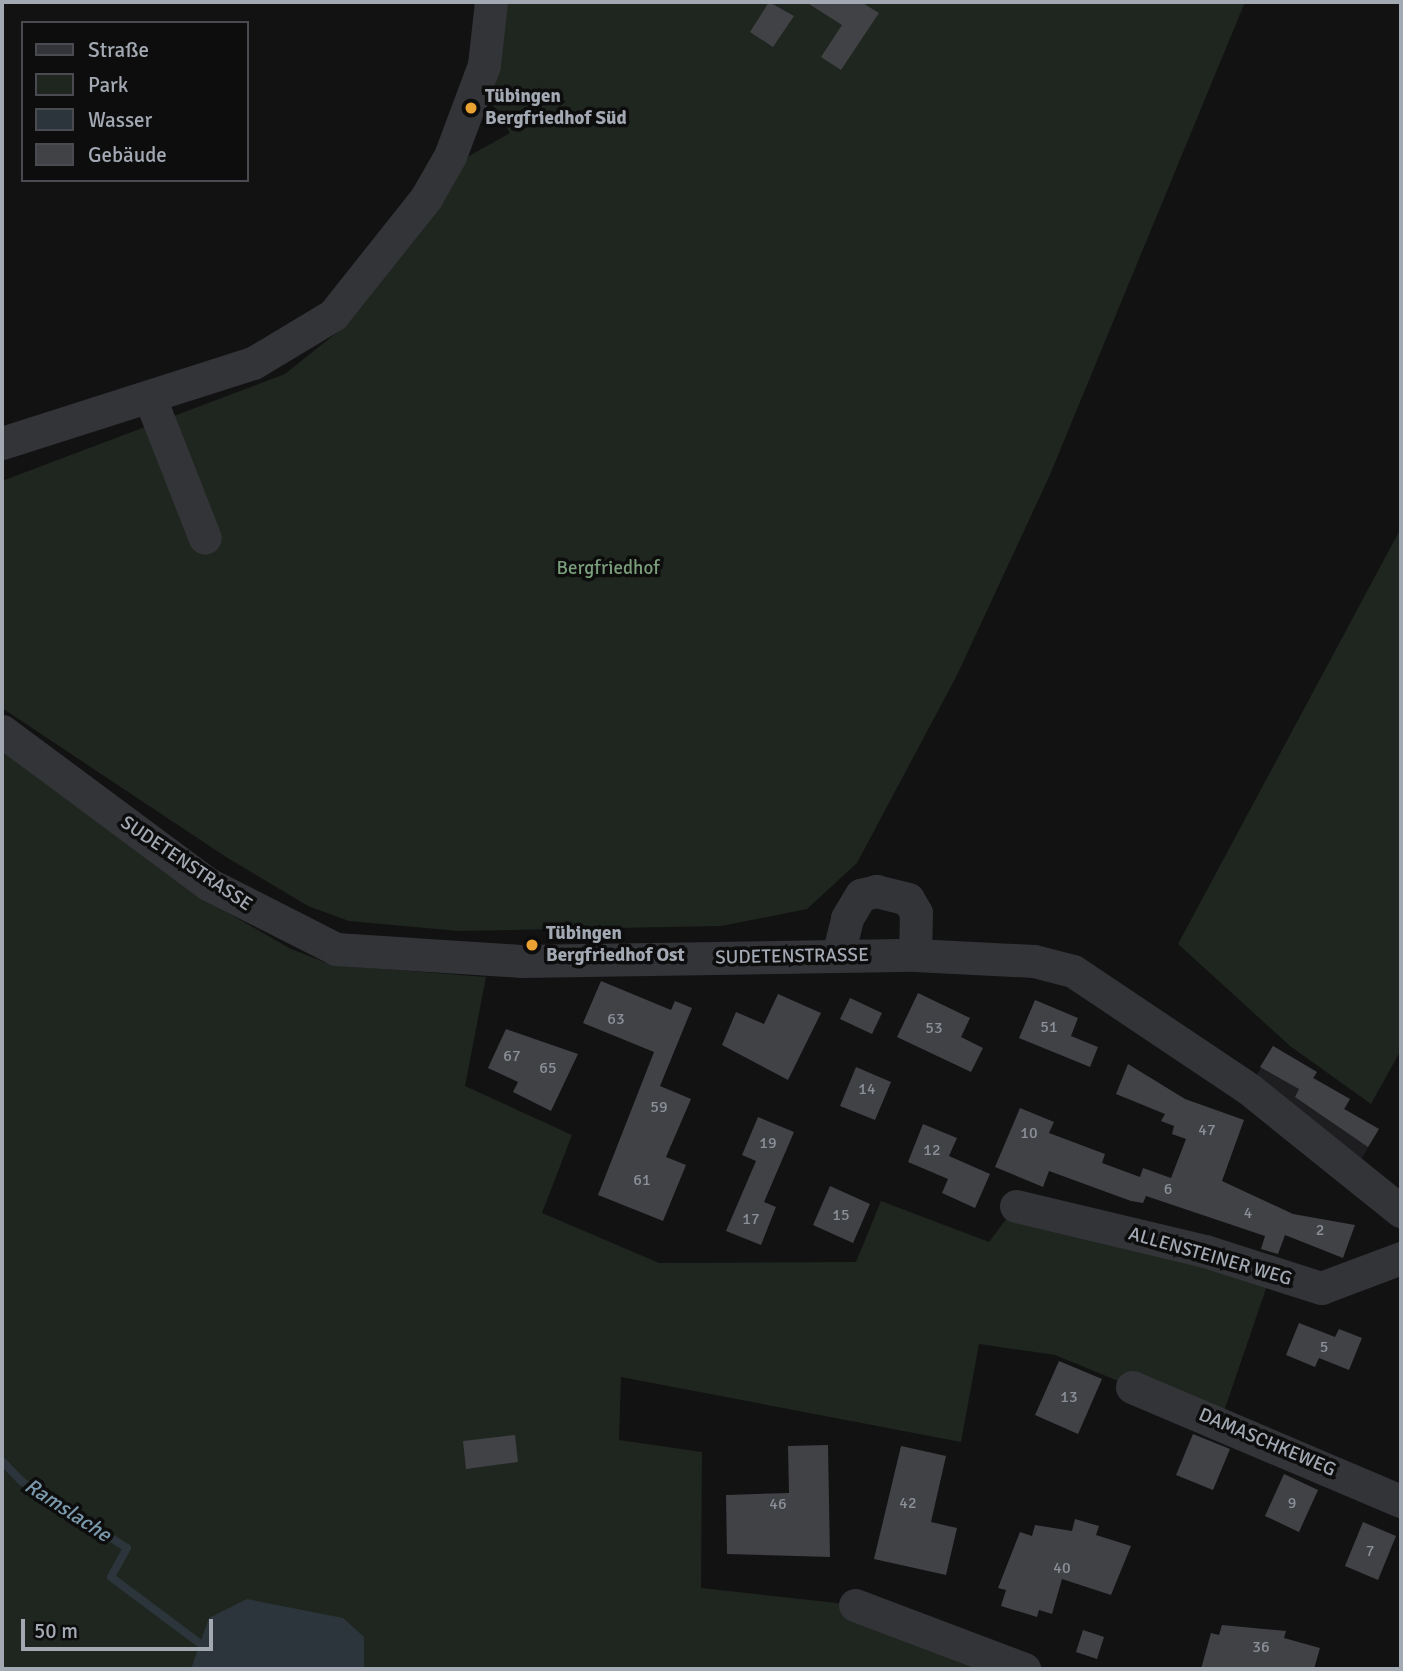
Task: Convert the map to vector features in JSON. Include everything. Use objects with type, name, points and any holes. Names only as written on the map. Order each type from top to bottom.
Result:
[{"type":"street","points":[[2,443],[253,363],[333,315],[426,198],[450,156],[484,65],[491,2]]},
{"type":"street","points":[[150,398],[205,538]]},
{"type":"street","name":"SUDETENSTRASSE","points":[[2,732],[208,884],[336,949],[521,961],[915,955],[1034,961],[1073,971],[1249,1089],[1399,1197]]},
{"type":"street","points":[[838,955],[847,918],[861,895],[876,891],[908,899],[916,913],[915,955]]},
{"type":"street","name":"ALLENSTEINER WEG","points":[[1016,1206],[1205,1251],[1321,1288],[1401,1258]]},
{"type":"street","name":"DAMASCHKEWEG","points":[[1132,1387],[1401,1501]]},
{"type":"street","points":[[855,1605],[1024,1669]]},
{"type":"shaded area","points":[[1273,1046],[1317,1072],[1314,1078],[1350,1099],[1345,1109],[1379,1129],[1353,1173],[1249,1089]]},
{"type":"green space","name":"Bergfriedhof","points":[[497,2],[1245,2],[1049,477],[957,675],[857,863],[807,909],[721,926],[459,931],[349,921],[308,906],[226,857],[2,708],[2,481],[285,374],[345,326],[469,156],[510,133],[484,90]]},
{"type":"green space","points":[[1401,528],[1401,1050],[1371,1104],[1290,1046],[1178,944]]},
{"type":"green space","points":[[2,749],[204,899],[291,949],[332,965],[486,977],[465,1086],[572,1135],[542,1213],[659,1263],[856,1262],[881,1201],[989,1242],[1016,1206],[1271,1274],[1220,1423],[1055,1355],[979,1344],[961,1442],[621,1377],[619,1440],[702,1452],[701,1588],[855,1605],[1024,1669],[4,1669]]},
{"type":"water","points":[[247,1599],[343,1618],[364,1637],[364,1669],[191,1669],[209,1618]]},
{"type":"building","points":[[769,2],[794,16],[773,47],[750,32]]},
{"type":"building","points":[[806,2],[861,2],[879,13],[841,70],[821,57],[842,25]]},
{"type":"building","points":[[601,981],[671,1010],[675,1001],[692,1008],[660,1086],[691,1099],[666,1157],[686,1165],[663,1221],[598,1195],[654,1052],[583,1023]]},
{"type":"building","points":[[918,993],[970,1018],[961,1037],[983,1048],[971,1072],[897,1037]]},
{"type":"building","points":[[778,994],[821,1013],[788,1080],[722,1045],[736,1012],[764,1024]]},
{"type":"building","points":[[850,998],[882,1013],[872,1034],[840,1019]]},
{"type":"building","points":[[1035,1000],[1078,1018],[1071,1036],[1098,1047],[1090,1067],[1019,1038]]},
{"type":"building","points":[[506,1029],[578,1054],[551,1111],[513,1092],[518,1082],[488,1068]]},
{"type":"building","points":[[1273,1046],[1317,1072],[1313,1078],[1350,1099],[1344,1109],[1379,1129],[1368,1147],[1295,1097],[1299,1089],[1260,1067]]},
{"type":"building","points":[[1128,1064],[1185,1099],[1244,1120],[1222,1181],[1293,1214],[1355,1225],[1343,1258],[1285,1235],[1278,1254],[1261,1249],[1265,1236],[1146,1196],[1143,1203],[1131,1201],[1049,1171],[1043,1187],[995,1167],[1020,1108],[1054,1122],[1049,1133],[1105,1154],[1102,1163],[1140,1177],[1143,1168],[1171,1178],[1186,1139],[1172,1134],[1174,1126],[1161,1121],[1165,1114],[1116,1094]]},
{"type":"building","points":[[856,1067],[891,1082],[875,1120],[840,1106]]},
{"type":"building","points":[[758,1117],[794,1132],[764,1202],[776,1207],[761,1245],[726,1231],[756,1161],[742,1155]]},
{"type":"building","points":[[923,1124],[957,1138],[949,1156],[990,1174],[975,1208],[942,1193],[948,1179],[908,1162]]},
{"type":"building","points":[[830,1186],[870,1204],[853,1243],[813,1225]]},
{"type":"building","points":[[1299,1323],[1335,1337],[1339,1329],[1362,1338],[1349,1370],[1319,1358],[1315,1367],[1286,1355]]},
{"type":"building","points":[[1059,1361],[1102,1379],[1078,1434],[1035,1415]]},
{"type":"building","points":[[1193,1434],[1230,1449],[1213,1490],[1176,1475]]},
{"type":"building","points":[[515,1435],[518,1462],[466,1469],[463,1441]]},
{"type":"building","points":[[828,1445],[830,1557],[727,1554],[726,1495],[789,1493],[788,1446]]},
{"type":"building","points":[[901,1446],[946,1456],[931,1522],[957,1528],[946,1575],[874,1559]]},
{"type":"building","points":[[1284,1474],[1318,1490],[1299,1532],[1265,1516]]},
{"type":"building","points":[[1075,1519],[1099,1526],[1096,1535],[1131,1546],[1111,1595],[1062,1579],[1052,1614],[1039,1610],[1037,1617],[1001,1606],[1006,1590],[998,1588],[1020,1532],[1032,1536],[1035,1525],[1072,1531]]},
{"type":"building","points":[[1363,1522],[1396,1536],[1378,1580],[1345,1566]]},
{"type":"building","points":[[1222,1625],[1286,1631],[1284,1638],[1320,1648],[1314,1669],[1201,1669],[1211,1633],[1219,1635]]},
{"type":"building","points":[[1083,1630],[1104,1637],[1097,1659],[1076,1652]]},
{"type":"waterway","name":"Ramslache","points":[[2,1461],[21,1481],[127,1548],[111,1577],[206,1648]]},
{"type":"place","name":"Tübingen Bergfriedhof Süd","points":[[471,108]]},
{"type":"place","name":"Tübingen Bergfriedhof Ost","points":[[532,945]]}]
